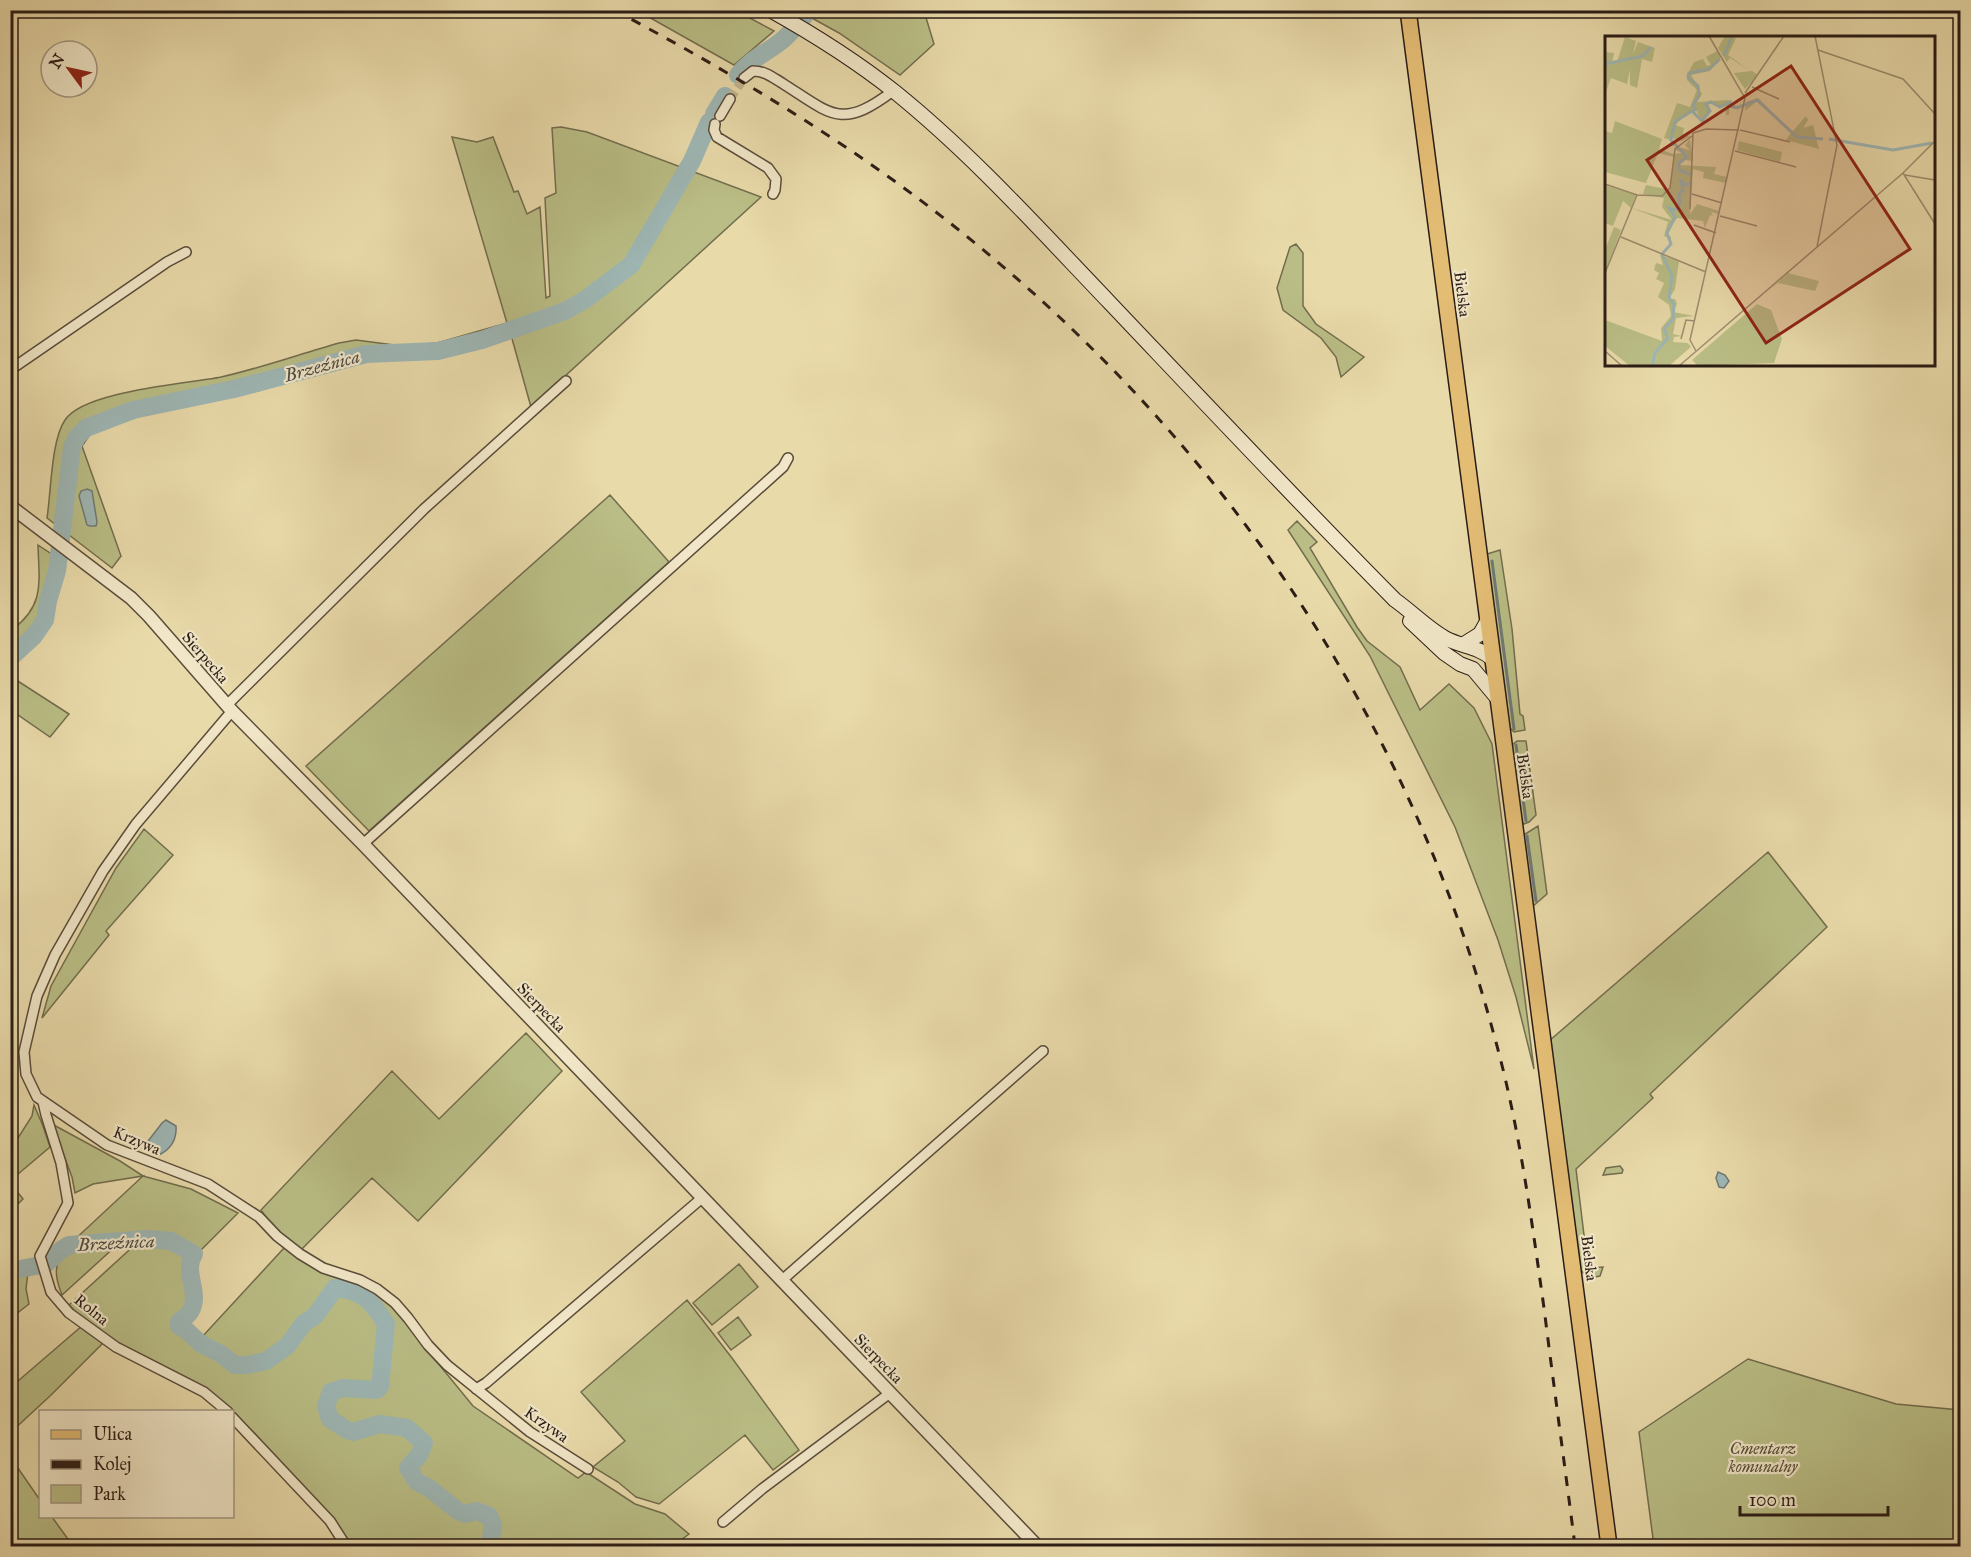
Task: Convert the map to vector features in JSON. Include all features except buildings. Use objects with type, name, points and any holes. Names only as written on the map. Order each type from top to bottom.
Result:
[{"type":"main road","name":"Bielska","points":[[1408,10],[1609,1546]]},
{"type":"main road","points":[[776,14],[807,32],[893,91],[968,156],[1395,600],[1415,626],[1436,646],[1460,664],[1473,669],[1481,669],[1493,662],[1477,648],[1456,643],[1441,636],[1395,600]]},
{"type":"main road","points":[[1464,644],[1480,634],[1488,620]]},
{"type":"main road","points":[[1473,669],[1498,699]]},
{"type":"street","points":[[744,78],[753,71],[766,72],[815,104],[842,116],[865,110],[893,91]]},
{"type":"street","points":[[730,99],[714,130],[717,137],[768,168],[776,179],[775,190],[772,194]]},
{"type":"street","points":[[10,370],[167,262],[186,252]]},
{"type":"street","name":"Krzywa","points":[[566,381],[424,509],[230,708],[136,824],[104,871],[55,955],[37,996],[24,1052],[26,1074],[37,1097],[43,1102],[107,1145],[208,1184],[259,1217],[277,1236],[323,1269],[360,1280],[377,1289],[408,1318],[428,1345],[447,1365],[530,1432],[588,1469]]},
{"type":"street","points":[[363,844],[783,467],[788,458]]},
{"type":"street","name":"Sierpecka","points":[[10,506],[131,598],[143,610],[230,708],[1036,1546]]},
{"type":"street","points":[[782,1281],[1043,1051]]},
{"type":"street","name":"Rolna","points":[[43,1102],[61,1163],[68,1203],[41,1258],[51,1292],[69,1313],[116,1347],[204,1392],[226,1410]]},
{"type":"street","points":[[476,1389],[486,1383],[702,1198]]},
{"type":"street","points":[[723,1522],[762,1489],[890,1393]]},
{"type":"street","points":[[234,1419],[330,1521],[346,1546]]},
{"type":"green space","points":[[638,11],[737,11],[774,31],[734,65]]},
{"type":"green space","points":[[816,11],[924,11],[934,44],[900,75],[839,33],[810,17]]},
{"type":"green space","points":[[561,127],[587,132],[761,197],[531,407],[511,335],[448,353],[365,360],[332,367],[258,391],[145,414],[108,425],[91,433],[82,446],[121,556],[112,568],[47,518],[54,453],[60,429],[65,420],[76,410],[92,402],[137,390],[221,377],[339,343],[356,340],[402,346],[437,343],[507,323],[452,137],[477,142],[493,137],[514,192],[518,191],[527,214],[540,207],[546,298],[550,296],[545,198],[556,193],[552,128]]},
{"type":"green space","points":[[1296,244],[1303,253],[1303,306],[1316,324],[1364,357],[1341,377],[1336,357],[1321,338],[1283,310],[1277,288],[1290,247]]},
{"type":"green space","points":[[610,495],[669,562],[369,831],[306,766]]},
{"type":"green space","points":[[1297,521],[1317,542],[1310,548],[1357,627],[1367,641],[1400,667],[1420,710],[1449,684],[1474,708],[1492,744],[1534,1069],[1516,997],[1498,940],[1455,827],[1370,656],[1288,530]]},
{"type":"green space","points":[[38,545],[53,555],[54,560],[43,618],[30,636],[11,653],[11,629],[31,611],[38,592]]},
{"type":"green space","points":[[1500,550],[1512,629],[1520,714],[1523,716],[1525,730],[1514,732],[1510,728],[1487,554]]},
{"type":"green space","points":[[10,676],[69,714],[50,737],[11,710]]},
{"type":"green space","points":[[1517,741],[1526,741],[1536,815],[1524,824],[1511,749]]},
{"type":"green space","points":[[1538,826],[1547,894],[1532,907],[1522,836]]},
{"type":"green space","points":[[144,829],[173,855],[106,931],[109,935],[42,1018],[51,986],[116,868]]},
{"type":"green space","points":[[1768,852],[1827,927],[1650,1094],[1653,1098],[1576,1169],[1588,1268],[1603,1267],[1600,1276],[1590,1278],[1580,1270],[1549,1041]]},
{"type":"green space","points":[[526,1033],[562,1071],[418,1221],[372,1178],[300,1251],[274,1229],[261,1210],[392,1071],[439,1119]]},
{"type":"green space","points":[[34,1105],[50,1147],[11,1180],[11,1149],[32,1116]]},
{"type":"green space","points":[[52,1124],[143,1176],[93,1184],[75,1193],[72,1177]]},
{"type":"green space","points":[[1620,1166],[1622,1173],[1603,1175],[1606,1168]]},
{"type":"green space","points":[[143,1176],[191,1189],[238,1213],[197,1254],[171,1238],[144,1237],[72,1242]]},
{"type":"green space","points":[[11,1184],[23,1199],[11,1211]]},
{"type":"green space","points":[[138,1242],[171,1243],[191,1256],[186,1271],[191,1303],[177,1327],[185,1331],[197,1345],[218,1355],[235,1368],[250,1369],[267,1363],[288,1349],[306,1324],[317,1317],[336,1291],[352,1291],[360,1297],[384,1326],[378,1386],[376,1388],[345,1385],[329,1391],[324,1405],[328,1421],[346,1432],[356,1434],[380,1426],[406,1429],[422,1444],[406,1468],[409,1475],[457,1515],[482,1514],[488,1517],[491,1524],[488,1546],[351,1546],[342,1531],[298,1480],[234,1414],[234,1410],[230,1410],[207,1388],[109,1338],[84,1321],[69,1305]]},
{"type":"green space","points":[[117,1245],[62,1295],[56,1270],[59,1259],[68,1249],[87,1250],[90,1247]]},
{"type":"green space","points":[[285,1247],[373,1290],[400,1312],[419,1340],[473,1406],[578,1478],[586,1472],[635,1504],[665,1514],[689,1534],[673,1546],[492,1546],[495,1522],[489,1514],[477,1509],[461,1511],[419,1482],[410,1467],[424,1447],[424,1438],[420,1433],[393,1423],[381,1422],[348,1430],[331,1412],[331,1396],[336,1392],[377,1392],[382,1388],[388,1322],[374,1302],[353,1287],[333,1285],[320,1305],[302,1322],[285,1345],[267,1357],[243,1363],[233,1361],[204,1343],[201,1338]]},
{"type":"green space","points":[[739,1264],[758,1287],[712,1325],[693,1303]]},
{"type":"green space","points":[[28,1272],[26,1289],[29,1304],[16,1314],[11,1304],[11,1273]]},
{"type":"green space","points":[[687,1300],[799,1450],[773,1470],[745,1435],[659,1504],[636,1497],[618,1482],[593,1467],[625,1441],[581,1392]]},
{"type":"green space","points":[[738,1317],[751,1335],[731,1350],[718,1333]]},
{"type":"green space","points":[[82,1326],[104,1342],[11,1432],[11,1387]]},
{"type":"green space","name":"Cmentarz komunalny","points":[[1748,1359],[1896,1404],[1960,1410],[1960,1546],[1654,1546],[1639,1432]]},
{"type":"green space","points":[[11,1458],[39,1499],[39,1518],[53,1518],[73,1546],[11,1546]]},
{"type":"water","points":[[87,489],[92,491],[96,526],[87,525],[79,496],[81,491]]},
{"type":"water","points":[[166,1120],[176,1126],[175,1136],[170,1147],[159,1155],[151,1152],[145,1145]]},
{"type":"water","points":[[1718,1172],[1725,1175],[1729,1181],[1724,1188],[1719,1187],[1716,1178]]},
{"type":"waterway","name":"Brzeźnica","points":[[738,75],[752,61],[784,38],[809,10]]},
{"type":"waterway","name":"Brzeźnica","points":[[714,114],[725,96]]},
{"type":"waterway","name":"Brzeźnica","points":[[10,658],[34,636],[45,620],[57,571],[72,447],[77,437],[86,428],[133,410],[234,389],[366,354],[438,351],[482,340],[565,311],[586,299],[631,265],[692,161],[709,122]]},
{"type":"waterway","points":[[1492,561],[1514,729]]},
{"type":"waterway","points":[[1516,745],[1526,821]]},
{"type":"waterway","points":[[1527,836],[1536,901]]},
{"type":"waterway","name":"Brzeźnica","points":[[10,1271],[46,1264],[69,1245],[148,1239],[171,1241],[194,1254],[190,1268],[193,1305],[189,1313],[179,1322],[179,1326],[201,1344],[221,1354],[235,1365],[266,1361],[287,1346],[304,1323],[315,1316],[335,1288],[359,1294],[371,1303],[386,1324],[380,1387],[376,1390],[343,1388],[331,1392],[326,1406],[330,1419],[353,1432],[380,1424],[407,1428],[424,1443],[420,1454],[408,1468],[417,1482],[429,1488],[458,1511],[465,1514],[476,1511],[489,1516],[493,1525],[490,1546]]},
{"type":"tunnel","points":[[730,99],[744,78]]},
{"type":"railway","points":[[614,10],[721,69],[825,134],[893,180],[999,263],[1097,353],[1187,451],[1268,555],[1340,666],[1402,783],[1453,906],[1494,1035],[1511,1102],[1529,1205],[1575,1546]]}]
